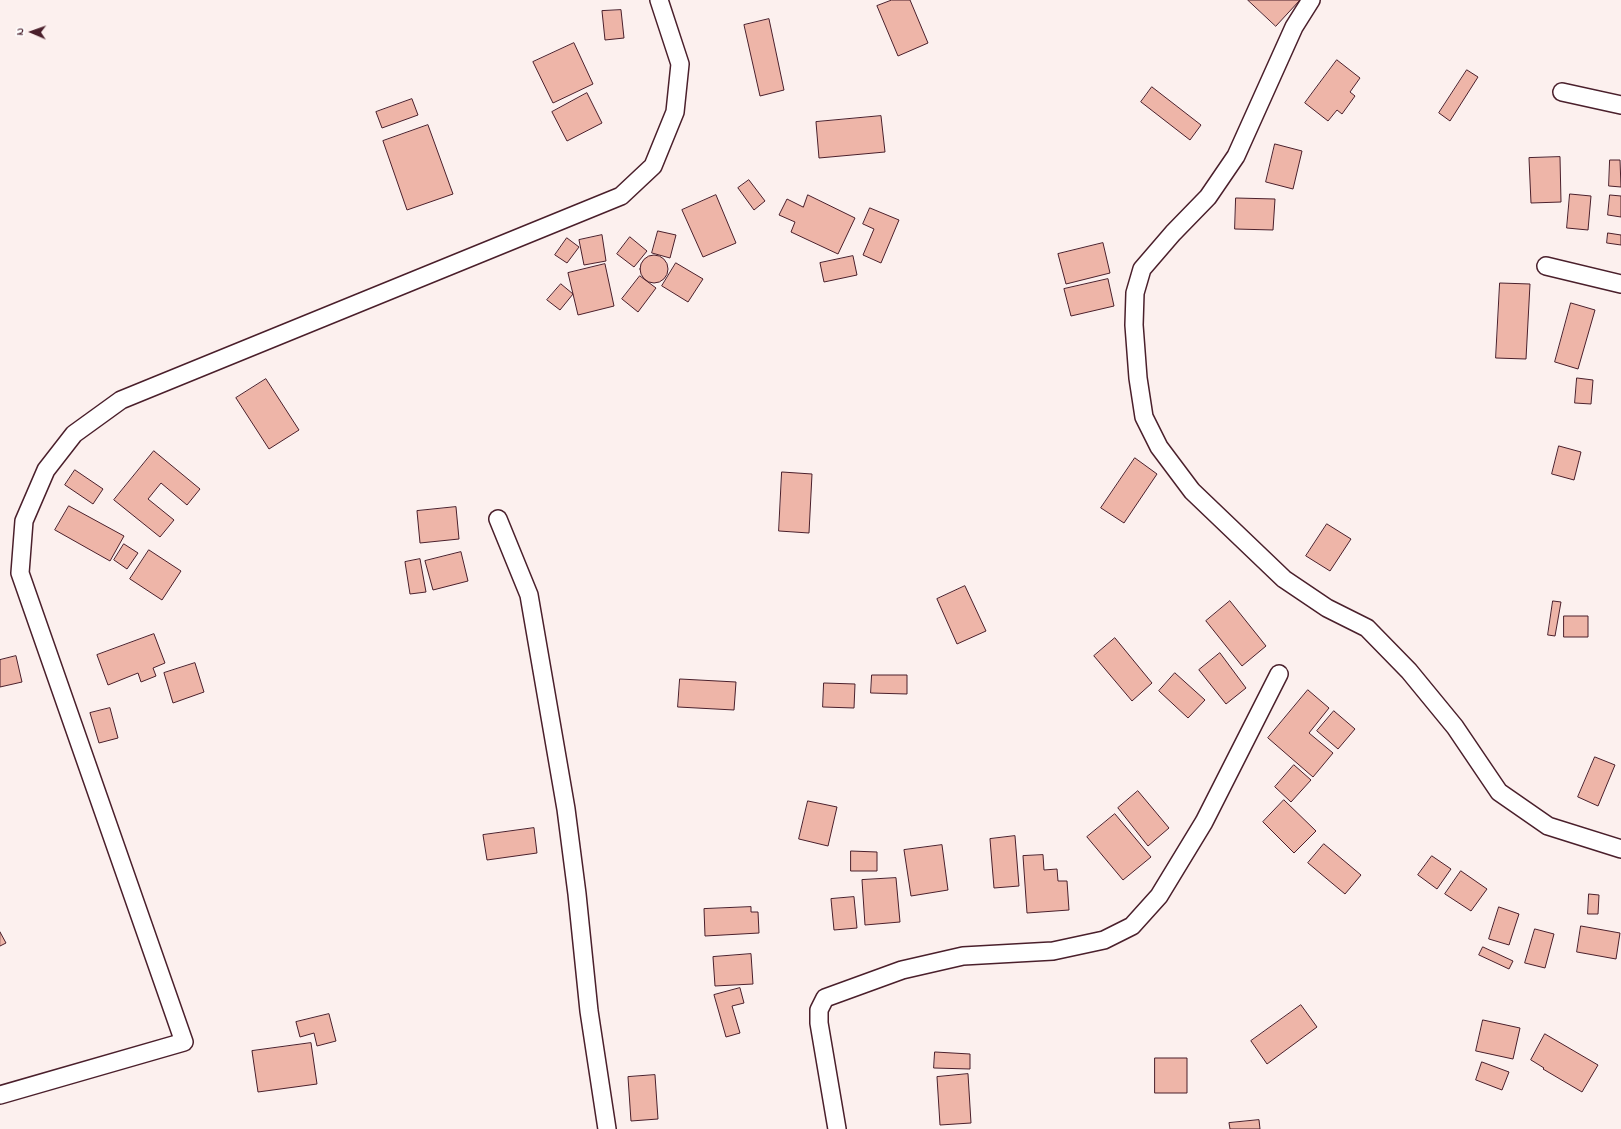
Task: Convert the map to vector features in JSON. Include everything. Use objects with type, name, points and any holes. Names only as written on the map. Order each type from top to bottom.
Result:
[{"type":"street","points":[[0,1095],[184,1042],[20,573],[24,521],[46,470],[74,434],[122,400],[621,196],[653,166],[675,112],[680,64],[659,0]]},
{"type":"street","points":[[1311,0],[1294,27],[1236,156],[1208,197],[1173,233],[1142,269],[1135,293],[1134,325],[1138,378],[1144,417],[1159,447],[1192,491],[1284,579],[1327,608],[1367,628],[1409,671],[1455,727],[1499,792],[1548,826],[1621,849]]},
{"type":"street","points":[[1562,92],[1621,105]]},
{"type":"street","points":[[1546,266],[1621,284]]},
{"type":"street","points":[[498,519],[529,595],[566,809],[577,894],[589,1011],[607,1129]]},
{"type":"street","points":[[837,1129],[819,1023],[819,1010],[825,998],[902,970],[963,956],[1053,951],[1104,940],[1132,926],[1159,896],[1204,822],[1279,674]]},
{"type":"building","points":[[892,0],[910,0],[928,43],[898,56],[877,6]]},
{"type":"building","points":[[1248,0],[1300,0],[1276,26]]},
{"type":"building","points":[[621,10],[624,38],[605,40],[602,11]]},
{"type":"building","points":[[769,19],[784,90],[760,96],[744,25]]},
{"type":"building","points":[[574,43],[593,84],[553,103],[533,62]]},
{"type":"building","points":[[1337,60],[1360,78],[1350,92],[1355,96],[1342,114],[1337,110],[1328,121],[1305,103]]},
{"type":"building","points":[[1467,70],[1478,77],[1450,121],[1439,113]]},
{"type":"building","points":[[1152,87],[1201,125],[1190,140],[1141,102]]},
{"type":"building","points":[[587,93],[602,123],[567,141],[552,112]]},
{"type":"building","points":[[412,99],[418,115],[382,128],[376,112]]},
{"type":"building","points":[[881,116],[885,152],[819,158],[816,122]]},
{"type":"building","points":[[428,125],[453,194],[407,210],[383,141]]},
{"type":"building","points":[[1275,144],[1302,151],[1293,189],[1266,182]]},
{"type":"building","points":[[1560,157],[1561,202],[1531,203],[1529,158]]},
{"type":"building","points":[[1610,160],[1620,160],[1621,187],[1609,186]]},
{"type":"building","points":[[749,180],[765,201],[754,210],[738,188]]},
{"type":"building","points":[[1570,194],[1591,196],[1588,230],[1567,228]]},
{"type":"building","points":[[716,195],[736,243],[703,257],[682,210]]},
{"type":"building","points":[[808,195],[855,218],[838,254],[791,232],[795,222],[779,215],[787,199],[803,207]]},
{"type":"building","points":[[1610,195],[1621,196],[1621,217],[1608,215]]},
{"type":"building","points":[[1236,198],[1275,199],[1273,230],[1235,229]]},
{"type":"building","points":[[870,208],[899,220],[881,263],[863,255],[874,229],[863,224]]},
{"type":"building","points":[[658,231],[676,235],[670,258],[652,253]]},
{"type":"building","points":[[1608,233],[1621,235],[1621,245],[1607,243]]},
{"type":"building","points":[[602,235],[606,261],[584,265],[579,240]]},
{"type":"building","points":[[630,237],[647,251],[634,267],[617,254]]},
{"type":"building","points":[[567,238],[579,247],[567,263],[555,255]]},
{"type":"building","points":[[1103,243],[1110,273],[1066,284],[1058,254]]},
{"type":"building","points":[[654,255],[664,259],[668,269],[664,279],[654,283],[644,279],[640,269],[644,259]]},
{"type":"building","points":[[853,256],[857,275],[824,282],[820,263]]},
{"type":"building","points":[[676,263],[703,279],[688,302],[662,286]]},
{"type":"building","points":[[605,264],[614,306],[578,315],[568,273]]},
{"type":"building","points":[[640,276],[656,288],[638,312],[622,299]]},
{"type":"building","points":[[1108,279],[1114,306],[1071,316],[1064,289]]},
{"type":"building","points":[[1500,283],[1530,284],[1526,359],[1496,358]]},
{"type":"building","points":[[561,284],[573,294],[560,310],[547,300]]},
{"type":"building","points":[[1571,303],[1595,310],[1578,369],[1555,362]]},
{"type":"building","points":[[1577,378],[1593,380],[1591,404],[1575,403]]},
{"type":"building","points":[[266,379],[299,430],[269,449],[236,398]]},
{"type":"building","points":[[1559,446],[1581,452],[1574,480],[1552,474]]},
{"type":"building","points":[[154,451],[200,489],[187,505],[161,483],[148,499],[174,520],[160,537],[114,500]]},
{"type":"building","points":[[1135,458],[1157,474],[1124,523],[1101,508]]},
{"type":"building","points":[[75,470],[103,489],[93,504],[65,485]]},
{"type":"building","points":[[782,472],[812,474],[809,533],[779,531]]},
{"type":"building","points":[[69,506],[124,536],[110,561],[55,530]]},
{"type":"building","points":[[456,507],[459,539],[420,543],[417,511]]},
{"type":"building","points":[[1327,524],[1351,539],[1330,571],[1306,556]]},
{"type":"building","points":[[124,544],[138,553],[127,569],[114,560]]},
{"type":"building","points":[[149,550],[181,571],[162,600],[130,579]]},
{"type":"building","points":[[461,552],[468,581],[433,590],[425,561]]},
{"type":"building","points":[[420,559],[426,592],[410,594],[405,562]]},
{"type":"building","points":[[965,586],[986,631],[957,644],[937,599]]},
{"type":"building","points":[[1230,601],[1266,646],[1242,666],[1206,621]]},
{"type":"building","points":[[1553,601],[1561,602],[1555,636],[1548,635]]},
{"type":"building","points":[[1564,616],[1588,616],[1588,637],[1564,637]]},
{"type":"building","points":[[154,634],[165,663],[153,668],[156,676],[141,682],[138,673],[108,685],[97,655]]},
{"type":"building","points":[[1115,638],[1152,683],[1132,701],[1094,656]]},
{"type":"building","points":[[1220,653],[1246,688],[1226,704],[1199,670]]},
{"type":"building","points":[[16,656],[22,682],[0,687],[0,660]]},
{"type":"building","points":[[195,663],[204,692],[173,703],[164,673]]},
{"type":"building","points":[[1175,673],[1205,700],[1188,718],[1159,691]]},
{"type":"building","points":[[872,675],[907,675],[907,694],[871,693]]},
{"type":"building","points":[[680,679],[736,682],[734,710],[678,707]]},
{"type":"building","points":[[824,683],[855,684],[854,708],[823,707]]},
{"type":"building","points":[[1308,690],[1329,708],[1309,733],[1333,753],[1313,777],[1268,738]]},
{"type":"building","points":[[110,708],[118,738],[99,743],[90,713]]},
{"type":"building","points":[[1334,711],[1355,729],[1338,749],[1317,731]]},
{"type":"building","points":[[1595,757],[1615,765],[1598,806],[1578,797]]},
{"type":"building","points":[[1294,765],[1311,780],[1291,802],[1275,787]]},
{"type":"building","points":[[1138,791],[1169,828],[1148,846],[1118,808]]},
{"type":"building","points":[[1284,800],[1316,831],[1294,853],[1263,822]]},
{"type":"building","points":[[808,801],[837,807],[828,846],[799,839]]},
{"type":"building","points":[[1115,814],[1151,857],[1123,880],[1087,837]]},
{"type":"building","points":[[534,828],[537,853],[487,860],[483,835]]},
{"type":"building","points":[[1015,836],[1019,886],[994,888],[990,839]]},
{"type":"building","points":[[1324,844],[1361,875],[1345,894],[1308,863]]},
{"type":"building","points":[[942,845],[948,890],[911,896],[904,850]]},
{"type":"building","points":[[851,851],[877,852],[877,871],[851,871]]},
{"type":"building","points":[[1043,855],[1044,870],[1057,869],[1058,881],[1067,881],[1069,910],[1027,913],[1023,856]]},
{"type":"building","points":[[1432,856],[1451,869],[1437,889],[1418,875]]},
{"type":"building","points":[[1461,871],[1487,889],[1471,911],[1445,894]]},
{"type":"building","points":[[896,878],[900,922],[865,925],[862,880]]},
{"type":"building","points":[[1589,894],[1599,895],[1598,914],[1588,914]]},
{"type":"building","points":[[854,897],[857,928],[834,930],[831,899]]},
{"type":"building","points":[[751,907],[751,912],[758,912],[759,933],[705,936],[704,909]]},
{"type":"building","points":[[1499,907],[1519,914],[1509,945],[1489,939]]},
{"type":"building","points":[[1581,926],[1620,933],[1616,959],[1577,952]]},
{"type":"building","points":[[1535,929],[1554,934],[1545,968],[1525,963]]},
{"type":"building","points":[[0,932],[6,943],[0,946]]},
{"type":"building","points":[[1483,947],[1513,961],[1509,969],[1479,955]]},
{"type":"building","points":[[751,954],[753,984],[715,986],[713,957]]},
{"type":"building","points":[[740,988],[744,1003],[732,1006],[740,1033],[726,1037],[714,995]]},
{"type":"building","points":[[1301,1005],[1317,1027],[1267,1064],[1251,1041]]},
{"type":"building","points":[[329,1014],[336,1041],[317,1046],[314,1033],[300,1037],[296,1022]]},
{"type":"building","points":[[1483,1020],[1520,1028],[1513,1059],[1476,1051]]},
{"type":"building","points":[[1545,1034],[1598,1065],[1582,1092],[1543,1069],[1544,1068],[1531,1060]]},
{"type":"building","points":[[311,1043],[317,1084],[258,1092],[252,1051]]},
{"type":"building","points":[[935,1052],[970,1054],[970,1069],[934,1068]]},
{"type":"building","points":[[1155,1058],[1187,1058],[1187,1093],[1155,1093]]},
{"type":"building","points":[[1482,1062],[1509,1072],[1502,1090],[1476,1080]]},
{"type":"building","points":[[968,1074],[971,1123],[940,1125],[937,1077]]},
{"type":"building","points":[[655,1075],[658,1119],[631,1121],[628,1077]]},
{"type":"building","points":[[1259,1120],[1260,1129],[1230,1129],[1229,1123]]}]
